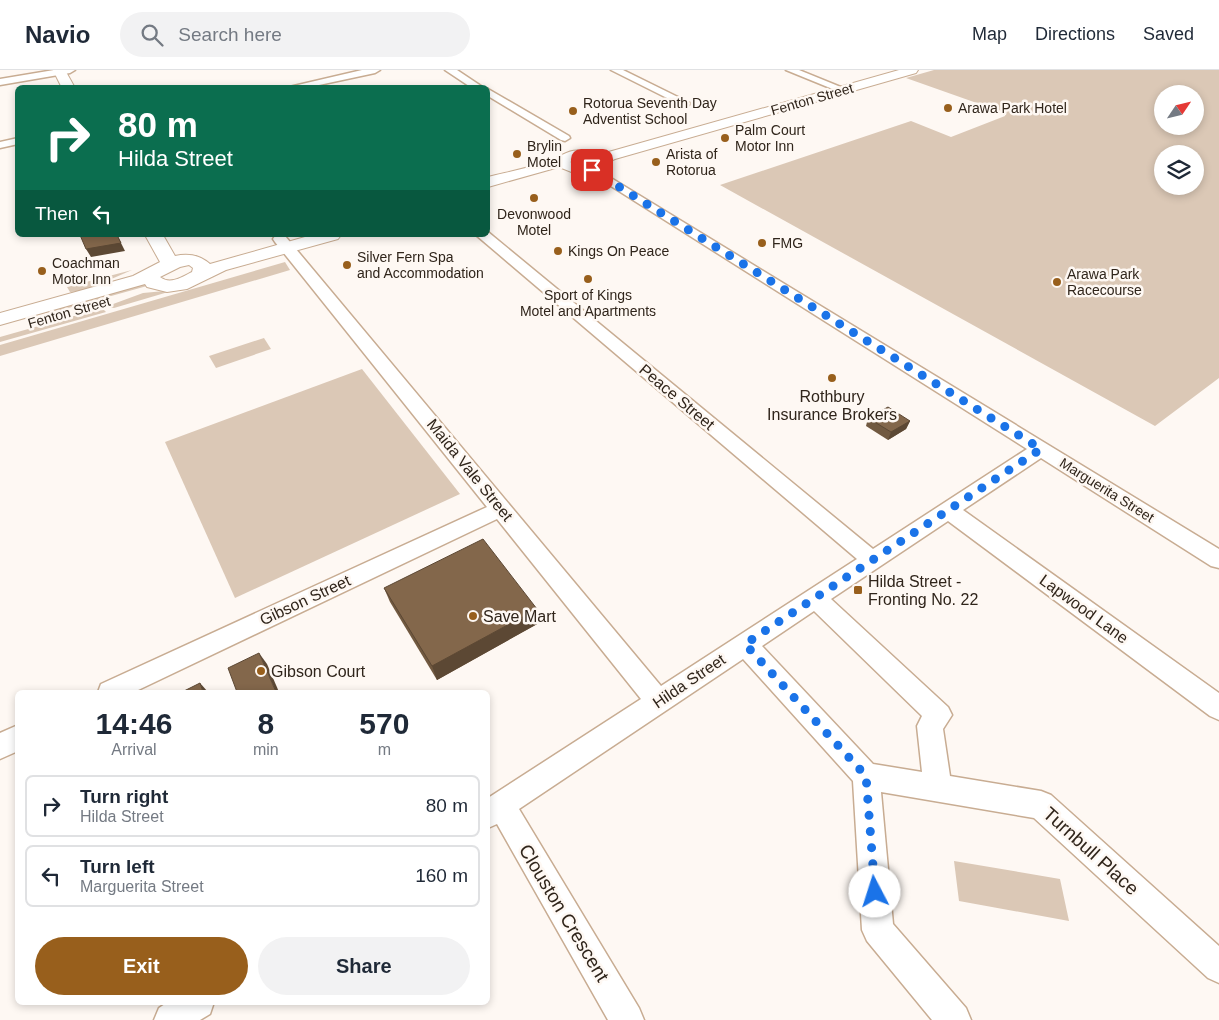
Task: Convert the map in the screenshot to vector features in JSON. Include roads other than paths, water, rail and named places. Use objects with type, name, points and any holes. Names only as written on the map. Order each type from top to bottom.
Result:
[{"type":"main road","name":"Fenton Street","points":[[837,88],[885,70]]},
{"type":"main road","name":"Fenton Street","points":[[490,191],[722,120],[837,88],[912,70]]},
{"type":"main road","points":[[63,71],[68,85]]},
{"type":"main road","points":[[490,181],[561,161],[565,166],[586,163]]},
{"type":"main road","points":[[155,237],[164,274],[188,282],[198,267],[220,266],[287,241],[317,237]]},
{"type":"main road","name":"Fenton Street","points":[[0,319],[164,274]]},
{"type":"main road","name":"Fenton Street","points":[[0,331],[150,289],[164,274]]},
{"type":"street","points":[[302,76],[314,85],[375,70]]},
{"type":"street","points":[[450,70],[475,85]]},
{"type":"street","points":[[616,70],[685,103]]},
{"type":"street","points":[[791,70],[837,88]]},
{"type":"street","points":[[0,82],[63,71]]},
{"type":"street","points":[[490,93],[565,138]]},
{"type":"street","points":[[0,145],[15,142]]},
{"type":"street","name":"Marguerita Street","points":[[586,163],[1219,560]]},
{"type":"street","name":"Peace Street","points":[[485,237],[871,559]]},
{"type":"street","name":"Maida Vale Street","points":[[287,241],[501,509],[659,702]]},
{"type":"street","name":"Hilda Street","points":[[494,810],[659,702],[871,559],[1041,449]]},
{"type":"street","name":"Gibson Street","points":[[114,690],[501,509]]},
{"type":"street","name":"Lapwood Lane","points":[[948,510],[1219,708]]},
{"type":"street","points":[[815,598],[939,715],[930,726],[938,788]]},
{"type":"street","points":[[745,644],[866,776],[878,930],[954,1020]]},
{"type":"street","points":[[0,746],[15,738]]},
{"type":"street","name":"Turnbull Place","points":[[866,776],[1041,805],[1219,968]]},
{"type":"street","name":"Clouston Crescent","points":[[494,810],[627,1020]]},
{"type":"place","name":"Arawa Park Hotel","points":[[948,108]]},
{"type":"place","name":"Rotorua Seventh Day Adventist School","points":[[573,111]]},
{"type":"place","name":"Palm Court Motor Inn","points":[[725,138]]},
{"type":"place","name":"Brylin Motel","points":[[517,154]]},
{"type":"place","name":"Arista of Rotorua","points":[[656,162]]},
{"type":"place","name":"Devonwood Motel","points":[[534,198]]},
{"type":"place","name":"FMG","points":[[762,243]]},
{"type":"place","name":"Kings On Peace","points":[[558,251]]},
{"type":"place","name":"Silver Fern Spa and Accommodation","points":[[347,265]]},
{"type":"place","name":"Coachman Motor Inn","points":[[42,271]]},
{"type":"place","name":"Sport of Kings Motel and Apartments","points":[[588,279]]},
{"type":"place","name":"Arawa Park Racecourse","points":[[1057,282]]},
{"type":"place","name":"Rothbury Insurance Brokers","points":[[832,378]]},
{"type":"place","name":"Hilda Street - Fronting No. 22","points":[[858,590]]},
{"type":"place","name":"Save Mart","points":[[473,616]]},
{"type":"place","name":"Gibson Court","points":[[261,671]]}]
